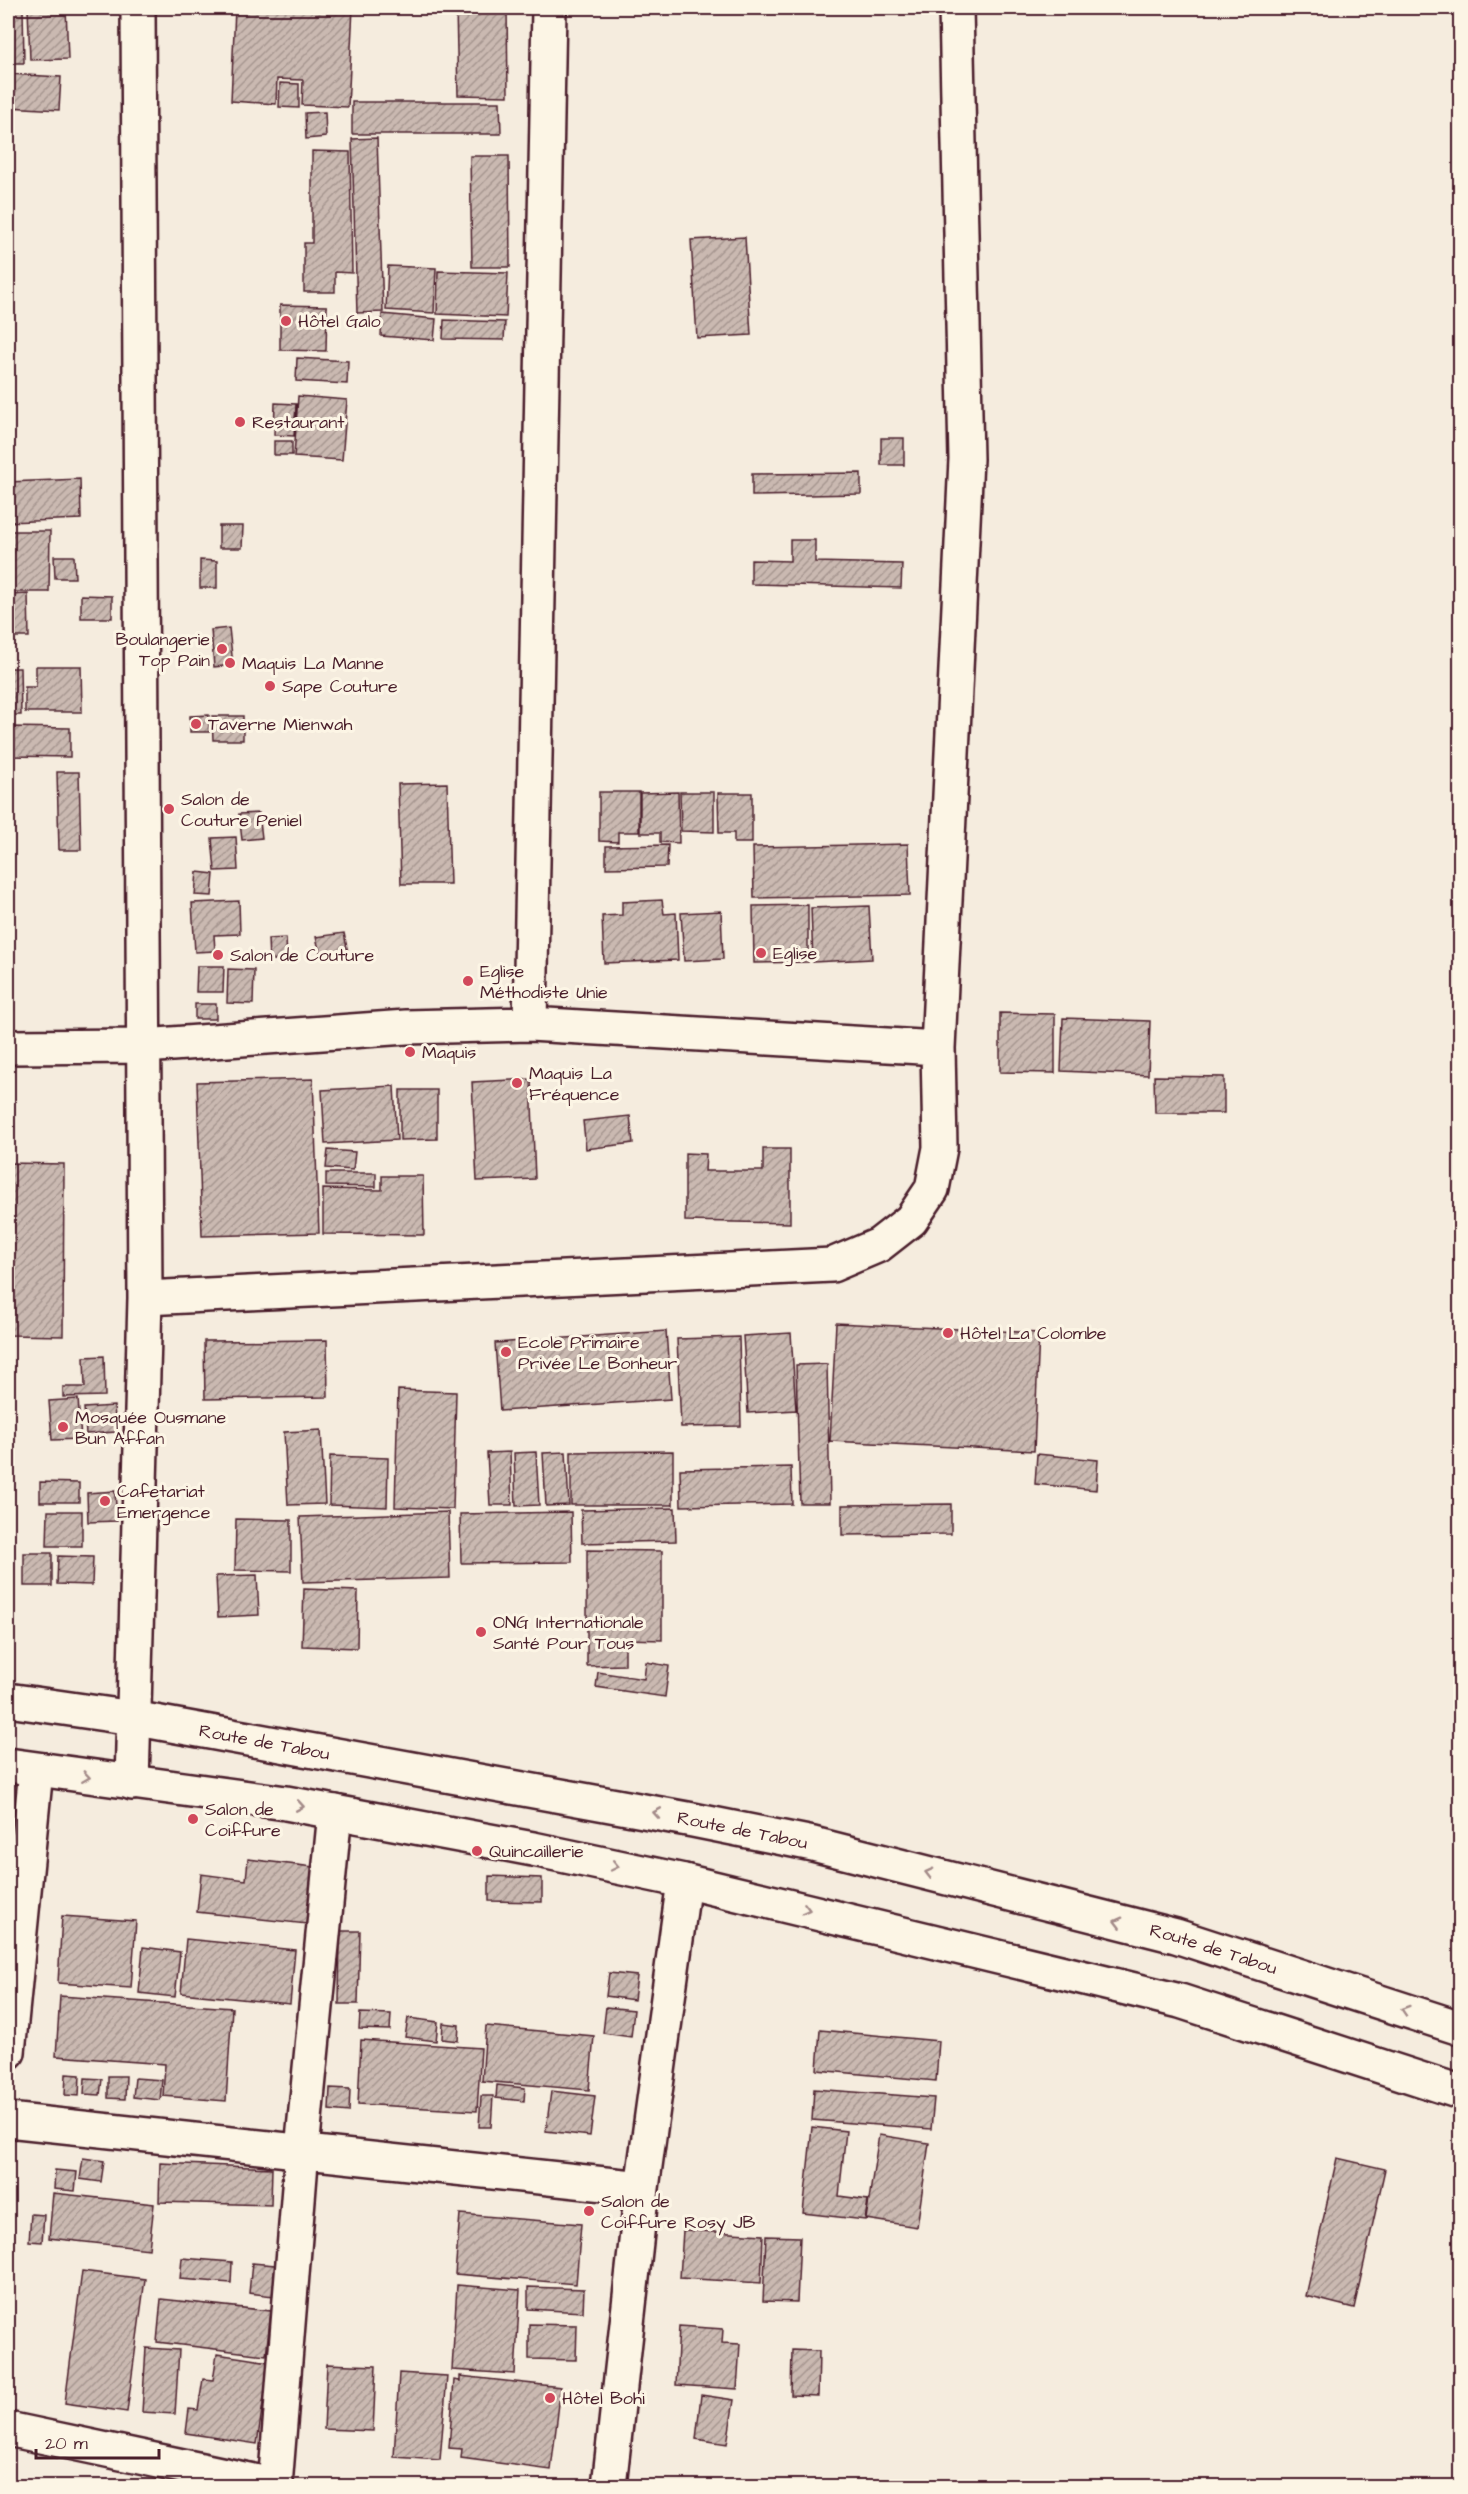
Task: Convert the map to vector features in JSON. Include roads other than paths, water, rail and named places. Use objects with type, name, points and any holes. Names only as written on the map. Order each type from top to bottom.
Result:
[{"type":"street","points":[[132,1783],[145,1298],[138,8]]},
{"type":"street","points":[[530,1024],[549,8]]},
{"type":"street","points":[[145,1298],[832,1264],[879,1245],[911,1220],[932,1189],[940,1148],[938,1048],[966,459],[956,8]]},
{"type":"street","points":[[8,1047],[144,1046],[406,1027],[530,1024],[938,1048]]},
{"type":"street","name":"Route de Tabou","points":[[8,1700],[133,1718],[813,1844],[1176,1936],[1461,2028]]},
{"type":"street","points":[[8,2052],[22,1768],[335,1812],[684,1881],[1180,2001],[1461,2092]]},
{"type":"street","points":[[8,2429],[276,2486],[302,2150],[335,1812]]},
{"type":"street","points":[[609,2487],[642,2188],[684,1881]]},
{"type":"street","points":[[8,2120],[642,2188]]},
{"type":"place","name":"Hôtel Galo","points":[[286,321]]},
{"type":"place","name":"Restaurant","points":[[240,422]]},
{"type":"place","name":"Boulangerie Top Pain","points":[[222,649]]},
{"type":"place","name":"Maquis La Manne","points":[[230,663]]},
{"type":"place","name":"Sape Couture","points":[[270,686]]},
{"type":"place","name":"Taverne Mienwah","points":[[196,724]]},
{"type":"place","name":"Salon de Couture Peniel","points":[[169,809]]},
{"type":"place","name":"Eglise","points":[[761,953]]},
{"type":"place","name":"Salon de Couture","points":[[218,955]]},
{"type":"place","name":"Eglise Méthodiste Unie","points":[[468,981]]},
{"type":"place","name":"Maquis","points":[[410,1052]]},
{"type":"place","name":"Maquis La Fréquence","points":[[517,1083]]},
{"type":"place","name":"Hôtel La Colombe","points":[[948,1333]]},
{"type":"place","name":"Ecole Primaire Privée Le Bonheur","points":[[506,1352]]},
{"type":"place","name":"Mosquée Ousmane Bun Affan","points":[[63,1427]]},
{"type":"place","name":"Cafetariat Emergence","points":[[105,1501]]},
{"type":"place","name":"ONG Internationale Santé Pour Tous","points":[[481,1632]]},
{"type":"place","name":"Salon de Coiffure","points":[[193,1819]]},
{"type":"place","name":"Quincaillerie","points":[[477,1851]]},
{"type":"place","name":"Salon de Coiffure Rosy JB","points":[[589,2211]]},
{"type":"place","name":"Hôtel Bohi","points":[[550,2398]]}]
